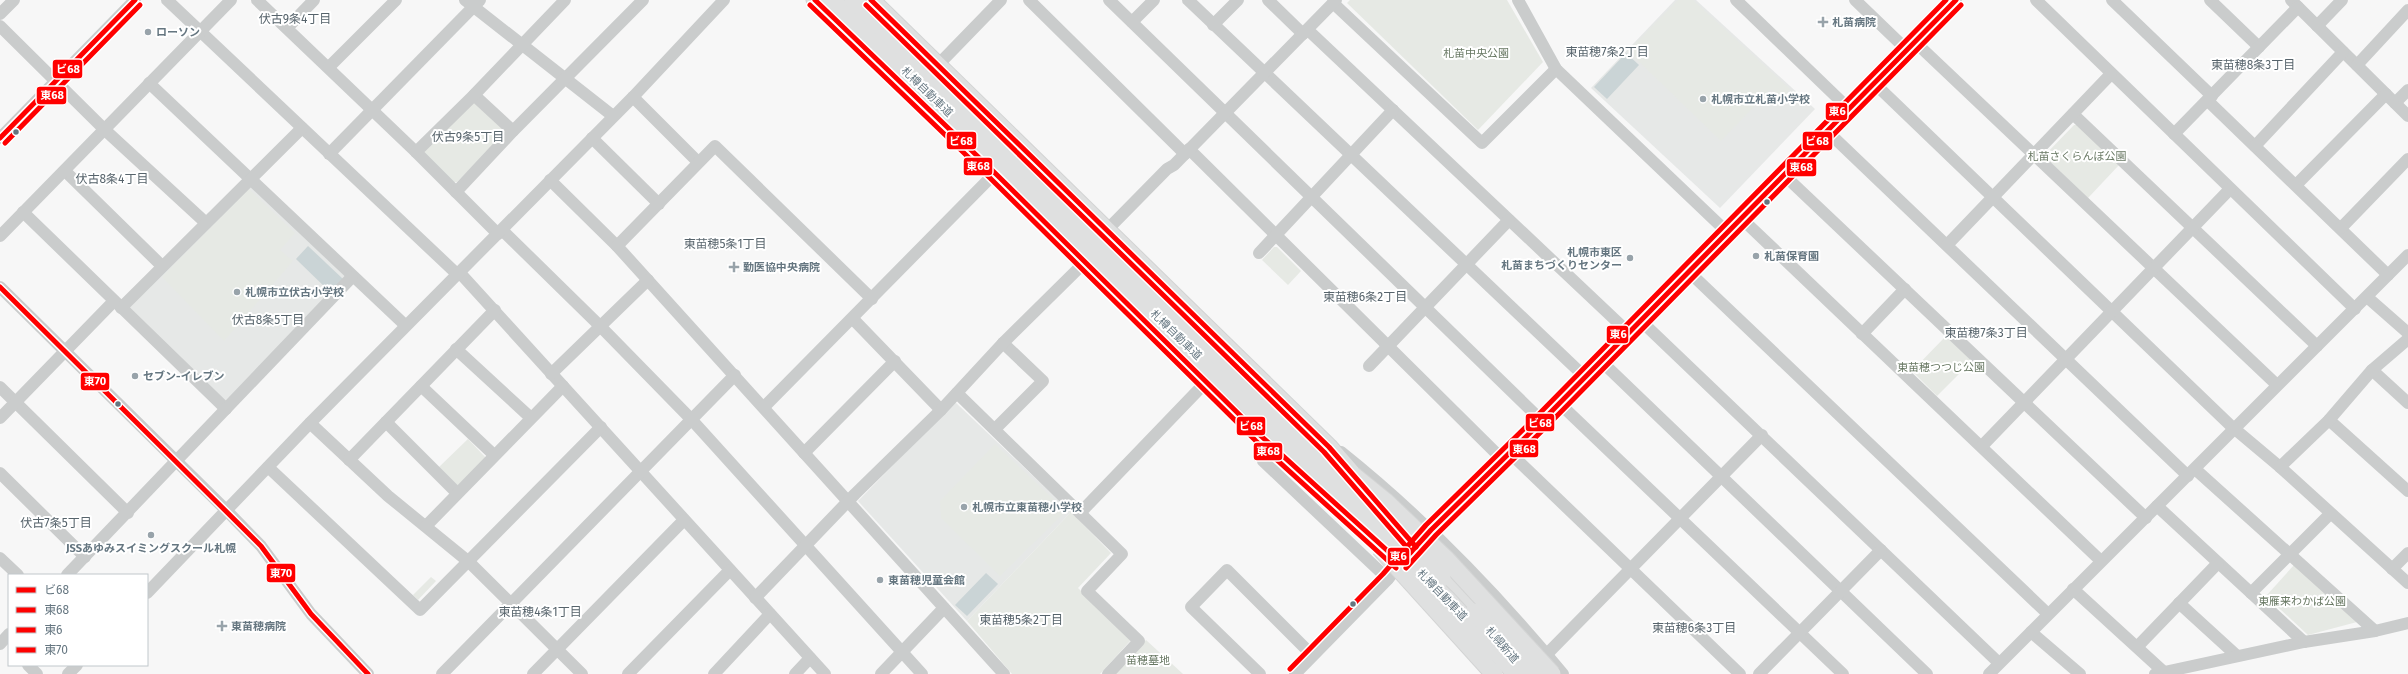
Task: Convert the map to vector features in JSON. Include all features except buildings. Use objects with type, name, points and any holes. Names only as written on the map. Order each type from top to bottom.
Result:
[{"type":"highway","name":"札幌新道","points":[[816,0],[995,173],[1084,263],[1207,380],[1262,436],[1401,563],[1510,674]]},
{"type":"highway","name":"札樽自動車道","points":[[832,0],[1293,430],[1516,674]]},
{"type":"highway","name":"札樽自動車道","points":[[853,0],[1409,544],[1534,674]]},
{"type":"highway","name":"札幌新道","points":[[871,0],[1106,231],[1293,430],[1329,447],[1528,674]]},
{"type":"highway","points":[[1293,430],[1494,674]]},
{"type":"highway","points":[[1293,430],[1385,500],[1447,560],[1552,674]]},
{"type":"street","points":[[0,14],[14,0]]},
{"type":"street","points":[[0,138],[135,0]]},
{"type":"street","points":[[168,0],[329,154],[459,274],[494,310],[755,598],[826,674]]},
{"type":"street","points":[[0,236],[231,0]]},
{"type":"street","points":[[257,0],[329,67],[456,192],[602,327],[691,419],[922,674]]},
{"type":"street","points":[[287,28],[314,0]]},
{"type":"street","points":[[329,67],[396,0]]},
{"type":"street","points":[[416,152],[474,95],[565,0]]},
{"type":"street","points":[[456,192],[513,131],[643,0]]},
{"type":"street","points":[[937,66],[1001,0]]},
{"type":"street","points":[[1029,0],[1275,235],[1389,347],[1631,570],[1740,674]]},
{"type":"street","points":[[1109,0],[1425,309],[1542,421]]},
{"type":"street","points":[[1132,22],[1154,0]]},
{"type":"street","points":[[1188,0],[1585,377]]},
{"type":"street","points":[[1213,25],[1238,0]]},
{"type":"street","points":[[1268,0],[1393,110],[1628,332]]},
{"type":"street","points":[[1518,0],[1556,69],[1727,232]]},
{"type":"street","points":[[1736,0],[1848,108]]},
{"type":"street","points":[[1855,0],[1911,46],[2034,155],[2277,385]]},
{"type":"street","points":[[1295,674],[1388,579],[1431,530],[1542,421],[1848,108],[1874,84],[1956,0]]},
{"type":"street","points":[[2036,0],[2355,309]]},
{"type":"street","points":[[2112,0],[2210,98],[2255,146],[2388,275]]},
{"type":"street","points":[[2210,0],[2259,47]]},
{"type":"street","points":[[2317,26],[2342,0]]},
{"type":"street","points":[[329,154],[373,111],[473,2],[522,44],[613,116]]},
{"type":"street","points":[[148,592],[405,325],[459,274],[632,97],[716,2]]},
{"type":"street","points":[[1106,231],[1226,115],[1335,2],[1482,144],[1556,69]]},
{"type":"street","points":[[2174,134],[2259,47],[2294,4],[2408,116]]},
{"type":"street","points":[[2357,65],[2408,10]]},
{"type":"street","points":[[2,31],[56,81],[105,130],[206,223]]},
{"type":"street","points":[[2255,146],[2343,52]]},
{"type":"street","points":[[1947,245],[1994,198],[2111,74]]},
{"type":"street","points":[[149,83],[352,277],[405,325]]},
{"type":"street","points":[[1874,84],[2234,428],[2280,467],[2330,514],[2408,583]]},
{"type":"street","points":[[2395,103],[2408,90]]},
{"type":"street","points":[[2296,185],[2386,94]]},
{"type":"street","points":[[474,95],[513,131]]},
{"type":"street","points":[[632,97],[698,162]]},
{"type":"street","points":[[1259,253],[1393,110]]},
{"type":"street","points":[[2073,114],[2317,346]]},
{"type":"street","points":[[0,418],[65,351],[162,266],[302,128]]},
{"type":"street","points":[[1827,131],[2067,359],[2192,472],[2291,554],[2375,631]]},
{"type":"street","points":[[592,138],[659,204]]},
{"type":"street","points":[[617,246],[715,146],[872,299]]},
{"type":"street","points":[[2341,228],[2408,159]]},
{"type":"street","points":[[65,171],[162,266]]},
{"type":"street","points":[[764,407],[853,319],[995,173]]},
{"type":"street","points":[[1784,175],[2146,518]]},
{"type":"street","points":[[550,180],[617,246],[1004,674]]},
{"type":"street","points":[[1982,446],[2026,403],[2230,189]]},
{"type":"street","points":[[23,212],[226,409]]},
{"type":"street","points":[[1741,218],[2101,561]]},
{"type":"street","points":[[1369,366],[1389,347],[1509,220]]},
{"type":"street","points":[[1989,674],[2388,275],[2406,261]]},
{"type":"street","points":[[755,598],[805,544],[942,410],[1003,343],[1084,263]]},
{"type":"street","points":[[1688,271],[2048,614]]},
{"type":"street","points":[[68,574],[178,462],[226,409],[352,277]]},
{"type":"street","points":[[551,374],[602,327],[648,280]]},
{"type":"street","points":[[0,288],[178,462],[261,546],[311,614],[368,674]]},
{"type":"street","points":[[1862,334],[1905,289]]},
{"type":"street","points":[[2367,297],[2408,333]]},
{"type":"street","points":[[349,460],[494,310]]},
{"type":"street","points":[[853,319],[942,410]]},
{"type":"street","points":[[1640,320],[1762,435],[1999,664]]},
{"type":"street","points":[[2280,467],[2329,420],[2372,370],[2408,339]]},
{"type":"street","points":[[995,429],[1043,381],[1003,343]]},
{"type":"street","points":[[456,349],[531,418]]},
{"type":"street","points":[[804,453],[894,361]]},
{"type":"street","points":[[1601,361],[1927,674]]},
{"type":"street","points":[[2372,370],[2408,403]]},
{"type":"street","points":[[442,674],[735,375]]},
{"type":"street","points":[[1080,513],[1207,380]]},
{"type":"street","points":[[421,386],[494,455]]},
{"type":"street","points":[[426,526],[563,386]]},
{"type":"street","points":[[0,387],[128,513]]},
{"type":"street","points":[[957,393],[1122,554],[1088,591],[1139,641],[1108,674]]},
{"type":"street","points":[[1559,403],[1843,674]]},
{"type":"street","points":[[2329,420],[2408,491]]},
{"type":"street","points":[[386,422],[457,493]]},
{"type":"street","points":[[310,423],[388,496],[469,562],[582,674]]},
{"type":"street","points":[[268,467],[420,610],[601,428]]},
{"type":"street","points":[[1293,430],[1377,480],[1431,530],[1547,654],[1563,674]]},
{"type":"street","points":[[1547,654],[1762,435]]},
{"type":"street","points":[[1262,436],[1263,461],[1388,579]]},
{"type":"street","points":[[0,473],[85,557]]},
{"type":"street","points":[[2157,506],[2304,642]]},
{"type":"street","points":[[2251,593],[2330,514]]},
{"type":"street","points":[[533,674],[684,520]]},
{"type":"street","points":[[1759,674],[1881,550]]},
{"type":"street","points":[[2392,568],[2408,553]]},
{"type":"street","points":[[2137,647],[2218,563]]},
{"type":"street","points":[[2,564],[17,574]]},
{"type":"street","points":[[628,674],[730,570]]},
{"type":"street","points":[[1260,674],[1191,607],[1227,570],[1312,655]]},
{"type":"street","points":[[2073,589],[2137,647],[2162,673],[2304,642],[2375,631],[2408,624]]},
{"type":"street","points":[[2179,603],[2236,656]]},
{"type":"street","points":[[881,674],[944,608]]},
{"type":"street","points":[[714,674],[770,614]]},
{"type":"street","points":[[2031,632],[2080,674]]},
{"type":"street","points":[[1476,639],[1481,669],[1484,674]]},
{"type":"street","points":[[795,674],[810,658]]},
{"type":"street","points":[[29,666],[38,674]]},
{"type":"street","points":[[68,674],[76,666]]},
{"type":"shaded area","name":"札幌市立札苗小学校","points":[[1675,0],[1696,0],[1815,109],[1720,208],[1591,88]]},
{"type":"shaded area","points":[[1626,53],[1639,65],[1607,99],[1594,87]]},
{"type":"shaded area","name":"札幌市立伏古小学校","points":[[250,185],[346,277],[225,402],[127,307]]},
{"type":"shaded area","points":[[308,246],[343,279],[330,292],[296,259]]},
{"type":"shaded area","name":"札幌市立東苗穂小学校","points":[[955,402],[1071,512],[967,621],[858,501]]},
{"type":"shaded area","points":[[986,573],[998,584],[967,616],[955,605]]},
{"type":"green space","name":"札苗中央公園","points":[[1350,0],[1507,0],[1543,62],[1478,130],[1347,3]]},
{"type":"green space","points":[[1678,0],[1693,0],[1790,89],[1783,98],[1771,89],[1721,141],[1628,51]]},
{"type":"green space","points":[[472,101],[505,130],[504,135],[457,182],[452,182],[424,154],[425,150]]},
{"type":"green space","name":"札苗さくらんぼ公園","points":[[2074,125],[2078,125],[2119,165],[2088,198],[2046,158],[2045,155]]},
{"type":"green space","points":[[249,189],[295,233],[280,250],[293,261],[224,341],[162,277]]},
{"type":"green space","points":[[1274,247],[1277,247],[1301,271],[1288,285],[1262,260]]},
{"type":"green space","name":"東苗穂つつじ公園","points":[[1946,336],[1972,361],[1937,396],[1912,371]]},
{"type":"green space","points":[[468,439],[486,458],[456,487],[438,468]]},
{"type":"green space","points":[[995,444],[1066,511],[1000,576],[941,518],[940,501]]},
{"type":"green space","points":[[1071,512],[1111,553],[1078,588],[1131,640],[1100,674],[1012,674],[967,621]]},
{"type":"green space","name":"東雁来わかば公園","points":[[2294,565],[2357,622],[2308,635],[2266,596]]},
{"type":"green space","points":[[431,577],[436,581],[418,600],[413,595]]},
{"type":"green space","name":"苗穂墓地","points":[[1146,640],[1183,674],[1114,674]]},
{"type":"transit line","name":"ビ68","points":[[0,138],[135,0]]},
{"type":"transit line","name":"ビ68","points":[[815,0],[995,173],[1261,436],[1401,563]]},
{"type":"transit line","name":"ビ68","points":[[871,0],[1329,447],[1416,547]]},
{"type":"transit line","name":"東6","points":[[1290,669],[1383,574],[1426,525],[1537,416],[1946,0]]},
{"type":"transit line","name":"ビ68","points":[[1401,563],[1431,530],[1542,421],[1956,0]]},
{"type":"transit line","name":"東68","points":[[5,143],[140,5]]},
{"type":"transit line","name":"東68","points":[[810,5],[990,178],[1256,441],[1396,568]]},
{"type":"transit line","name":"東68","points":[[866,5],[1324,452],[1411,552]]},
{"type":"transit line","name":"東68","points":[[1406,568],[1436,535],[1547,426],[1961,5]]},
{"type":"transit line","name":"東70","points":[[0,287],[261,546],[311,614],[368,674]]},
{"type":"place","name":"札苗病院","points":[[1823,22]]},
{"type":"place","name":"ローソン","points":[[148,32]]},
{"type":"place","name":"札幌市立札苗小学校","points":[[1703,99]]},
{"type":"place","name":"札苗保育園","points":[[1756,256]]},
{"type":"place","name":"札幌市東区 札苗まちづくりセンター","points":[[1630,258]]},
{"type":"place","name":"勤医協中央病院","points":[[734,267]]},
{"type":"place","name":"札幌市立伏古小学校","points":[[237,292]]},
{"type":"place","name":"セブン-イレブン","points":[[135,376]]},
{"type":"place","name":"札幌市立東苗穂小学校","points":[[964,507]]},
{"type":"place","name":"JSSあゆみスイミングスクール札幌","points":[[151,535]]},
{"type":"place","name":"東苗穂児童会館","points":[[880,580]]},
{"type":"place","name":"東苗穂病院","points":[[222,626]]},
{"type":"district","name":"伏古9条4丁目","points":[[295,19]]},
{"type":"district","name":"東苗穂7条2丁目","points":[[1607,52]]},
{"type":"district","name":"東苗穂8条3丁目","points":[[2253,65]]},
{"type":"district","name":"伏古9条5丁目","points":[[468,137]]},
{"type":"district","name":"伏古8条4丁目","points":[[112,179]]},
{"type":"district","name":"東苗穂5条1丁目","points":[[725,244]]},
{"type":"district","name":"東苗穂6条2丁目","points":[[1365,297]]},
{"type":"district","name":"伏古8条5丁目","points":[[268,320]]},
{"type":"district","name":"東苗穂7条3丁目","points":[[1986,333]]},
{"type":"district","name":"伏古7条5丁目","points":[[56,523]]},
{"type":"district","name":"東苗穂4条1丁目","points":[[540,612]]},
{"type":"district","name":"東苗穂5条2丁目","points":[[1021,620]]},
{"type":"district","name":"東苗穂6条3丁目","points":[[1694,628]]}]
